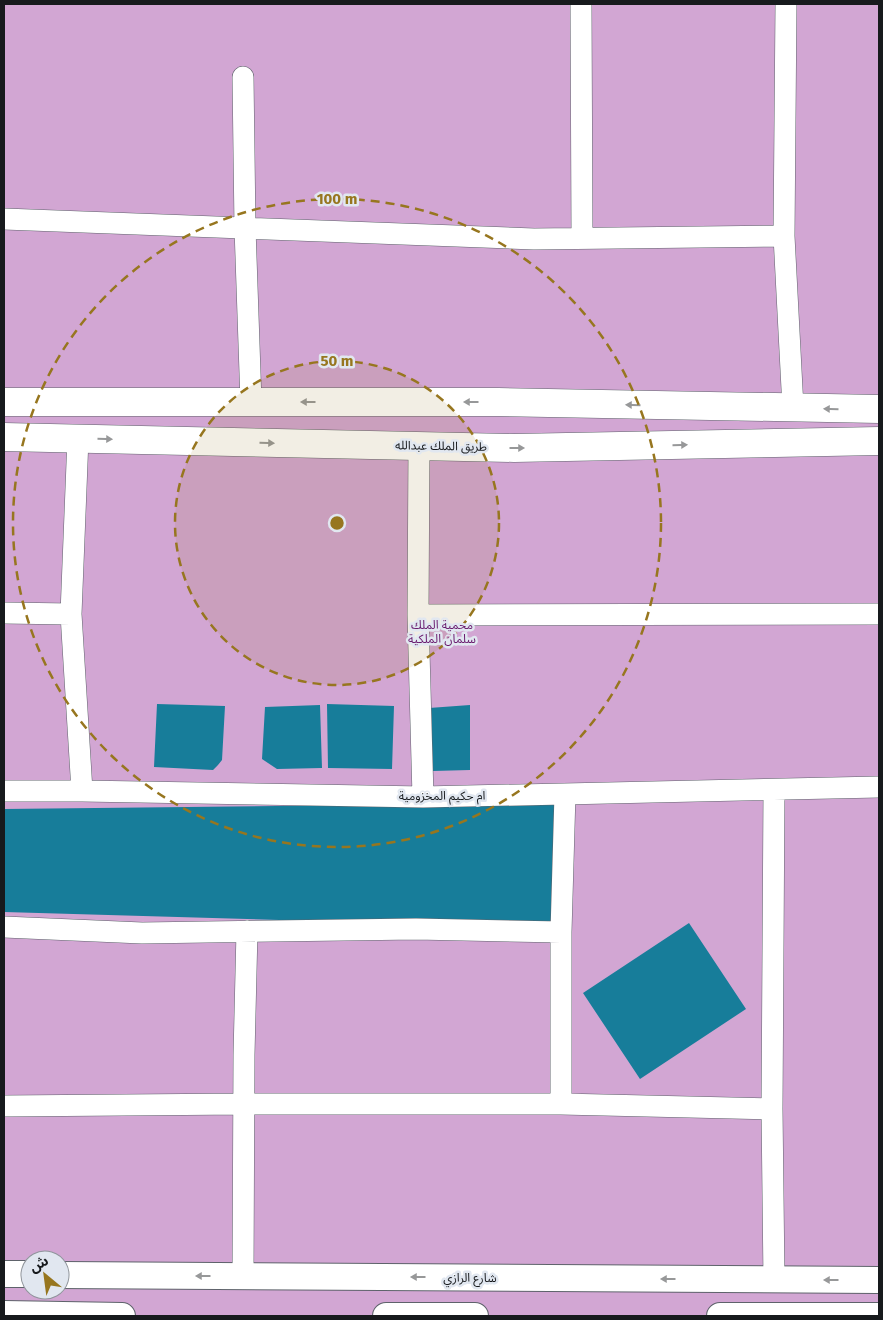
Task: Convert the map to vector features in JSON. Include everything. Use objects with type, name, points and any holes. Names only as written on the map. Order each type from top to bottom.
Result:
[{"type":"main road","points":[[4,402],[498,402],[879,409]]},
{"type":"main road","name":"طريق الملك عبدالله","points":[[4,438],[514,448],[879,441]]},
{"type":"street","points":[[581,4],[582,238]]},
{"type":"street","points":[[786,4],[784,236],[793,408]]},
{"type":"street","points":[[243,76],[245,228],[251,402]]},
{"type":"street","points":[[4,219],[534,239],[784,236]]},
{"type":"street","points":[[78,438],[71,614],[82,791]]},
{"type":"street","points":[[419,446],[418,615],[423,797]]},
{"type":"street","points":[[4,613],[71,614]]},
{"type":"street","points":[[418,615],[879,614]]},
{"type":"street","name":"ام حكيم المخزومية","points":[[4,791],[423,797],[879,787]]},
{"type":"street","points":[[774,790],[772,1109],[774,1280]]},
{"type":"street","points":[[561,1104],[565,794]]},
{"type":"street","points":[[4,927],[142,933],[416,929],[562,932]]},
{"type":"street","points":[[243,1276],[247,932]]},
{"type":"street","points":[[4,1106],[561,1104],[772,1109]]},
{"type":"street","points":[[4,1274],[20,1274]]},
{"type":"street","name":"شارع الرازي","points":[[70,1275],[879,1280]]},
{"type":"street","points":[[4,1314],[122,1316]]},
{"type":"street","points":[[386,1316],[475,1316]]},
{"type":"street","points":[[720,1316],[879,1316]]},
{"type":"green space","name":"محمية الملك سلمان الملكية","points":[[4,4],[879,4],[879,1316],[4,1316]]},
{"type":"building","points":[[157,704],[225,706],[222,760],[213,770],[154,767]]},
{"type":"building","points":[[327,704],[394,706],[392,769],[328,768]]},
{"type":"building","points":[[320,705],[322,768],[277,769],[262,759],[265,707]]},
{"type":"building","points":[[470,705],[470,770],[433,771],[429,708]]},
{"type":"building","points":[[561,803],[557,928],[4,912],[4,809]]},
{"type":"building","points":[[689,923],[746,1009],[640,1079],[583,993]]}]
